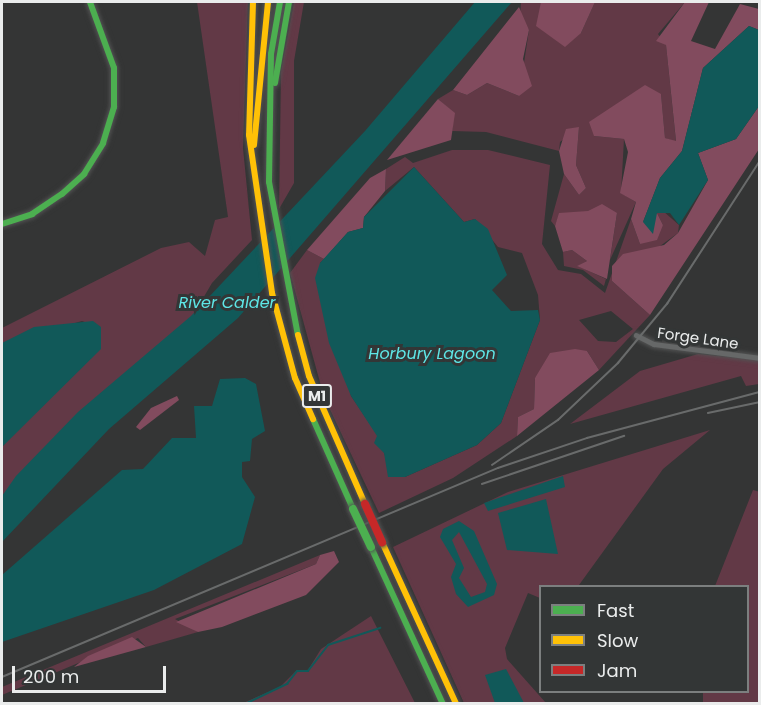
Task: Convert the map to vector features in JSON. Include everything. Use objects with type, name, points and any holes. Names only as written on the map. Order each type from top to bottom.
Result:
[{"type":"main road","points":[[2,224],[32,214],[62,194],[84,174],[103,143],[114,106],[114,68],[105,32],[90,2]]},
{"type":"main road","points":[[253,2],[249,135],[254,159]]},
{"type":"main road","name":"M1","points":[[268,2],[254,159],[259,212],[272,293],[296,378],[353,509],[443,704]]},
{"type":"main road","name":"M1","points":[[280,2],[269,117],[271,201],[284,284],[309,376],[364,504],[456,704]]},
{"type":"main road","points":[[269,117],[289,2]]},
{"type":"street","name":"Forge Lane","points":[[636,335],[654,344],[759,358]]},
{"type":"shaded area","points":[[197,2],[248,2],[243,148],[252,240],[212,283],[192,317],[68,426],[2,498],[2,447],[98,327],[82,321],[2,344],[2,328],[161,248],[189,242],[205,256],[215,220],[228,217]]},
{"type":"shaded area","points":[[294,2],[304,2],[294,61],[294,183],[279,209],[281,72]]},
{"type":"shaded area","points":[[521,2],[542,2],[537,26],[581,33],[595,2],[685,2],[658,34],[666,45],[676,142],[665,138],[661,94],[594,136],[624,139],[621,193],[636,202],[610,260],[617,213],[560,213],[555,226],[551,221],[564,174],[579,195],[586,188],[576,165],[579,127],[560,142],[559,151],[486,132],[452,131],[454,113],[438,99],[453,90],[467,95],[487,83],[519,96],[529,30],[520,17]]},
{"type":"shaded area","points":[[541,2],[595,2],[581,33],[565,47],[536,26]]},
{"type":"shaded area","points":[[685,2],[709,2],[691,41],[715,49],[740,4],[759,9],[759,30],[749,26],[703,68],[682,151],[660,178],[643,222],[657,213],[663,225],[657,240],[640,244],[631,219],[636,202],[620,193],[628,152],[624,139],[594,136],[589,122],[645,85],[661,94],[665,138],[676,141],[666,45],[656,41]]},
{"type":"shaded area","points":[[519,7],[529,30],[523,59],[532,86],[519,96],[487,83],[467,95],[453,90]]},
{"type":"shaded area","points":[[438,99],[455,113],[451,140],[387,160]]},
{"type":"shaded area","points":[[759,106],[759,149],[650,315],[612,281],[612,266],[623,254],[664,245],[678,233],[708,180],[698,153],[736,139]]},
{"type":"shaded area","points":[[579,127],[576,165],[586,188],[579,195],[564,174],[559,151],[566,129]]},
{"type":"shaded area","points":[[452,150],[488,150],[550,165],[542,244],[558,270],[581,274],[605,293],[631,219],[640,244],[663,225],[657,213],[663,211],[679,225],[678,233],[612,281],[650,315],[599,370],[587,351],[535,378],[534,409],[518,417],[517,436],[453,478],[379,513],[324,397],[290,273],[307,250],[324,259],[320,263],[351,396],[378,436],[388,464],[405,477],[477,445],[501,423],[540,320],[538,295],[522,253],[498,247],[475,219],[464,222],[414,167],[385,191],[386,169],[405,157],[413,163]],"holes":[[[611,311],[633,329],[616,342],[598,341],[579,320]]]},
{"type":"shaded area","points":[[386,169],[385,191],[364,217],[363,228],[348,232],[324,259],[307,250],[370,178]]},
{"type":"shaded area","points":[[602,204],[617,213],[607,279],[577,266],[587,261],[572,250],[563,252],[555,226],[559,213],[588,211]]},
{"type":"shaded area","points":[[572,250],[587,261],[578,266],[606,279],[604,286],[583,270],[564,266],[563,252]]},
{"type":"shaded area","points":[[575,349],[587,351],[599,370],[517,436],[518,417],[534,409],[535,378],[550,353]]},
{"type":"shaded area","points":[[698,354],[759,360],[759,384],[746,386],[741,376],[570,424],[640,371]]},
{"type":"shaded area","points":[[177,396],[179,400],[140,430],[136,427],[151,408]]},
{"type":"shaded area","points":[[710,430],[663,469],[579,585],[539,585],[539,598],[528,593],[505,648],[507,659],[546,703],[464,703],[393,547],[508,492]]},
{"type":"shaded area","points":[[753,490],[760,492],[759,703],[703,703],[703,693],[749,693],[749,585],[715,585]]},
{"type":"shaded area","points":[[334,551],[339,562],[306,595],[222,627],[198,632],[176,622],[316,564],[320,555]]},
{"type":"shaded area","points":[[320,555],[316,564],[175,619],[198,632],[146,647],[138,638],[2,695],[2,687]]},
{"type":"shaded area","points":[[371,616],[415,703],[243,703],[280,687],[296,671],[308,670],[321,649]]},
{"type":"shaded area","points":[[132,637],[146,647],[74,667],[88,656]]},
{"type":"water","name":"River Calder","points":[[475,2],[512,2],[238,318],[109,429],[2,542],[2,496],[16,476],[78,412],[191,316],[365,131]]},
{"type":"water","points":[[749,26],[759,30],[759,106],[736,139],[698,153],[708,180],[679,225],[670,213],[657,213],[653,234],[643,222],[660,178],[682,151],[703,68]]},
{"type":"water","name":"Horbury Lagoon","points":[[414,167],[464,222],[475,219],[488,229],[507,275],[492,290],[511,311],[538,310],[540,320],[501,423],[477,445],[405,477],[388,477],[384,453],[374,443],[377,436],[351,396],[329,343],[315,278],[320,263],[348,232],[363,228],[364,217]]},
{"type":"water","points":[[93,321],[101,327],[101,349],[2,447],[2,343],[34,327]]},
{"type":"water","points":[[245,378],[256,384],[265,431],[252,439],[250,461],[242,462],[242,477],[255,497],[242,544],[154,590],[2,642],[2,575],[122,470],[143,469],[172,438],[196,438],[194,406],[212,406],[220,379]]},
{"type":"water","points":[[563,476],[565,487],[488,511],[484,503]]},
{"type":"water","points":[[546,499],[558,554],[507,550],[498,513]]},
{"type":"water","points":[[459,521],[474,531],[497,584],[494,595],[468,607],[456,594],[451,577],[456,564],[440,537],[443,529]],"holes":[[[459,532],[487,584],[485,592],[471,597],[459,578],[464,568],[452,540]]]},
{"type":"water","points":[[506,669],[524,703],[495,703],[485,675]]},
{"type":"waterway","points":[[245,704],[287,684],[297,671],[308,671],[328,645],[380,628]]},
{"type":"railway","points":[[492,465],[558,420],[618,363],[667,304],[760,161]]},
{"type":"railway","points":[[2,677],[498,468],[587,438],[760,392]]},
{"type":"railway","points":[[708,413],[760,402]]},
{"type":"railway","points":[[482,484],[624,436]]},
{"type":"traffic: fast","points":[[2,224],[32,214],[62,194],[84,174],[103,143],[114,107],[114,68],[90,2]]},
{"type":"traffic: fast","points":[[280,2],[271,54],[269,182],[298,335]]},
{"type":"traffic: fast","points":[[275,83],[289,2]]},
{"type":"traffic: fast","points":[[313,419],[353,509]]},
{"type":"traffic: fast","points":[[353,509],[371,547]]},
{"type":"traffic: fast","points":[[371,547],[443,704]]},
{"type":"traffic: slow","points":[[253,2],[249,135],[272,293],[295,378],[313,419]]},
{"type":"traffic: slow","points":[[254,145],[268,2]]},
{"type":"traffic: slow","points":[[298,335],[309,376],[365,504]]},
{"type":"traffic: slow","points":[[382,542],[456,704]]},
{"type":"traffic: jam","points":[[365,504],[382,542]]}]
